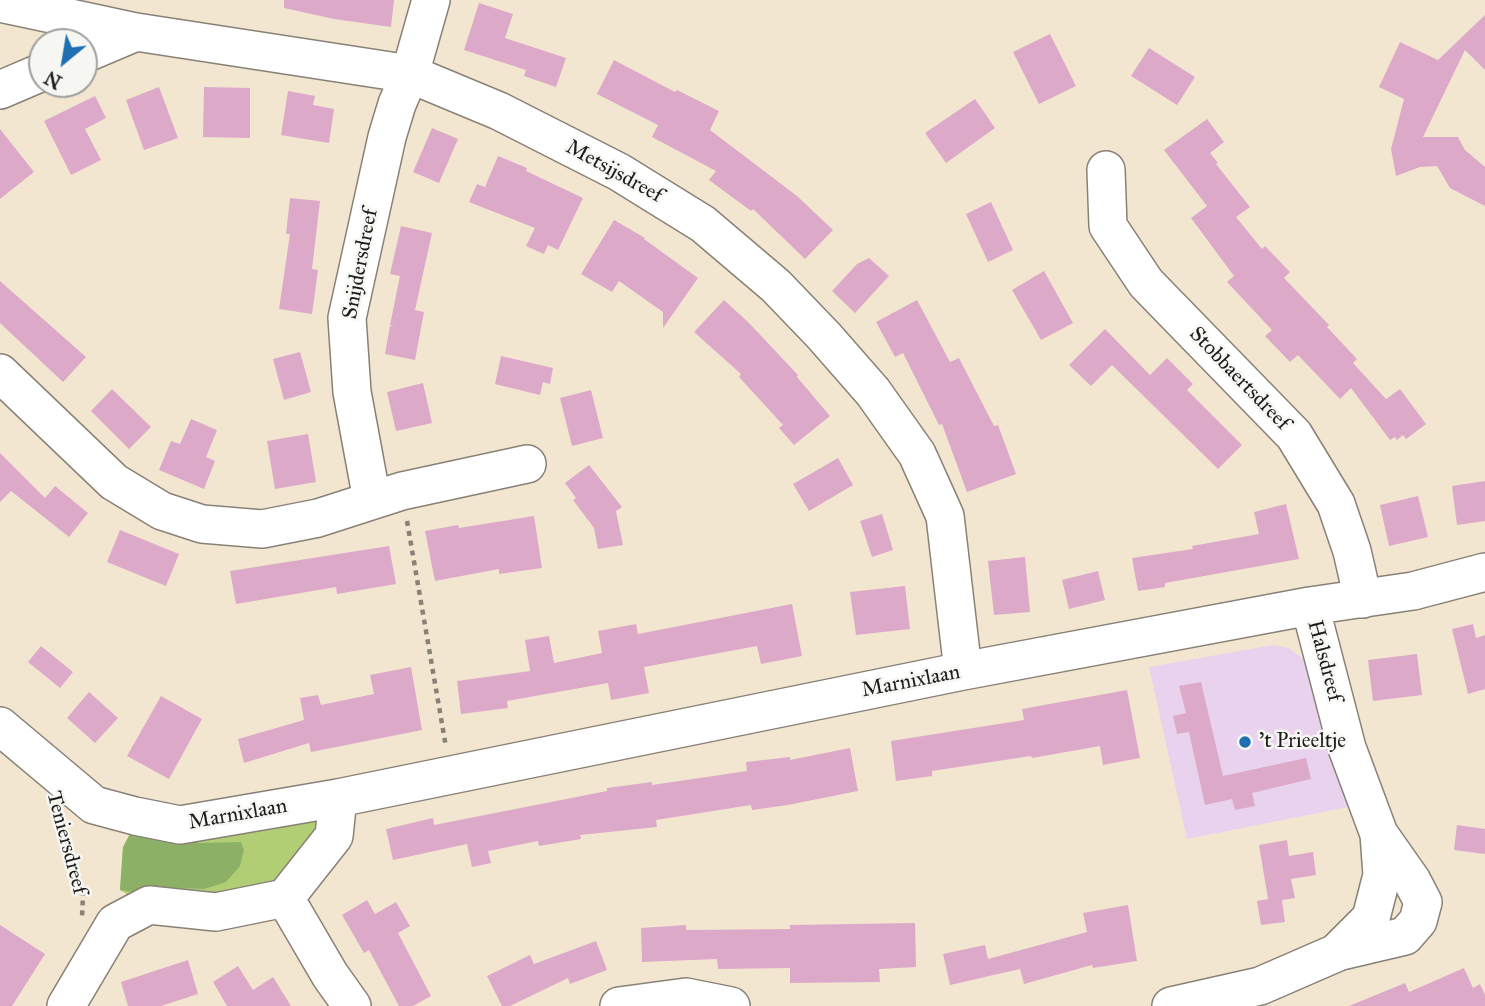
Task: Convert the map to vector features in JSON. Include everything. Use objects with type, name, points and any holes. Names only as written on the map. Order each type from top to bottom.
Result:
[{"type":"street","name":"Snijdersdreef","points":[[387,495],[352,392],[348,318],[387,137],[410,74],[431,0]]},
{"type":"street","name":"Metsijsdreef","points":[[0,3],[136,32],[410,74],[499,111],[607,166],[703,224],[776,286],[824,336],[873,391],[917,454],[945,516],[963,671]]},
{"type":"street","points":[[98,48],[136,32]]},
{"type":"street","points":[[0,90],[28,78]]},
{"type":"street","name":"Stobbaertsdreef","points":[[1106,170],[1108,226],[1146,284],[1294,435],[1336,504],[1352,551],[1363,599]]},
{"type":"street","points":[[0,373],[114,482],[162,511],[202,524],[262,528],[318,518],[387,495],[527,464]]},
{"type":"street","name":"Marnixlaan","points":[[0,726],[94,804],[180,825],[338,798],[963,671],[1310,606],[1413,591],[1485,572]]},
{"type":"street","name":"Halsdreef","points":[[1171,1006],[1260,986],[1336,953],[1371,918],[1382,875],[1380,834],[1347,748],[1310,606]]},
{"type":"street","points":[[72,995],[115,923],[149,905],[216,912],[285,898],[334,836],[338,798]]},
{"type":"street","points":[[285,898],[330,975],[352,1006]]},
{"type":"street","points":[[619,1006],[686,997],[731,1006]]},
{"type":"path","points":[[387,495],[446,746],[449,775]]},
{"type":"path","name":"Teniersdreef","points":[[59,814],[83,894],[82,920]]},
{"type":"shaded area","name":"’t Prieeltje","points":[[1273,645],[1289,648],[1307,662],[1321,726],[1348,807],[1187,839],[1149,667]]},
{"type":"green space","points":[[318,818],[323,829],[294,873],[269,885],[232,896],[130,896],[120,890],[123,847],[130,834]]},
{"type":"green space","points":[[144,831],[200,843],[241,842],[244,850],[240,866],[226,882],[204,889],[180,888],[138,893],[120,890],[123,847],[130,834]]},
{"type":"building","points":[[284,0],[394,0],[391,27],[284,8]]},
{"type":"building","points":[[479,3],[513,14],[505,38],[566,58],[556,87],[524,76],[526,70],[464,50]]},
{"type":"building","points":[[1485,15],[1485,70],[1465,50],[1423,137],[1458,137],[1465,150],[1485,167],[1485,206],[1450,188],[1437,166],[1420,167],[1396,176],[1391,149],[1404,99],[1379,87],[1400,42],[1438,60]]},
{"type":"building","points":[[1050,34],[1076,86],[1039,104],[1013,52]]},
{"type":"building","points":[[1149,48],[1195,77],[1177,105],[1131,76]]},
{"type":"building","points":[[614,60],[675,92],[677,90],[719,111],[710,130],[797,196],[833,230],[805,259],[753,209],[751,211],[709,180],[716,171],[652,137],[658,125],[597,94]]},
{"type":"building","points":[[159,87],[178,138],[144,150],[126,100]]},
{"type":"building","points":[[204,87],[250,88],[250,138],[203,137]]},
{"type":"building","points":[[288,91],[315,96],[313,105],[334,109],[329,143],[281,135]]},
{"type":"building","points":[[96,98],[106,118],[85,129],[101,160],[71,175],[44,121]]},
{"type":"building","points":[[975,99],[995,128],[946,163],[925,133]]},
{"type":"building","points":[[1207,119],[1224,142],[1210,153],[1250,207],[1236,217],[1262,249],[1265,246],[1290,272],[1284,278],[1329,325],[1327,327],[1357,359],[1353,363],[1386,399],[1400,389],[1426,424],[1406,439],[1403,435],[1397,440],[1395,437],[1390,440],[1351,388],[1340,399],[1298,355],[1290,362],[1265,336],[1272,330],[1227,282],[1234,276],[1191,218],[1207,206],[1164,150]]},
{"type":"building","points":[[432,128],[458,139],[439,183],[413,172]]},
{"type":"building","points":[[0,129],[34,172],[0,199]]},
{"type":"building","points":[[498,156],[583,198],[558,250],[548,245],[544,254],[526,246],[535,228],[469,202],[477,184],[485,187]]},
{"type":"building","points":[[290,198],[320,201],[312,269],[318,270],[312,314],[279,309],[290,234],[286,234]]},
{"type":"building","points":[[991,202],[1013,250],[988,262],[966,214]]},
{"type":"building","points":[[614,220],[645,238],[698,278],[663,328],[663,312],[619,281],[612,292],[581,274]]},
{"type":"building","points":[[401,226],[432,233],[415,310],[424,312],[415,360],[385,354],[390,326],[394,325],[390,325],[400,276],[390,274]]},
{"type":"building","points":[[869,258],[889,276],[855,313],[832,291],[857,264]]},
{"type":"building","points":[[1044,271],[1073,323],[1041,340],[1012,290]]},
{"type":"building","points":[[0,281],[86,357],[63,382],[0,323]]},
{"type":"building","points":[[724,300],[798,375],[830,416],[794,445],[779,428],[783,425],[739,377],[741,374],[694,332]]},
{"type":"building","points":[[917,300],[950,362],[959,358],[994,426],[998,425],[1016,474],[967,492],[942,424],[939,425],[903,353],[895,357],[876,322]]},
{"type":"building","points":[[1105,329],[1150,375],[1167,358],[1193,384],[1187,390],[1242,445],[1218,469],[1112,365],[1091,386],[1069,365]]},
{"type":"building","points":[[300,352],[311,392],[284,400],[273,359]]},
{"type":"building","points":[[501,356],[553,368],[550,384],[543,382],[540,395],[495,384]]},
{"type":"building","points":[[423,383],[432,423],[396,431],[387,392]]},
{"type":"building","points":[[112,389],[151,427],[129,449],[91,411]]},
{"type":"building","points":[[591,390],[603,438],[572,446],[560,398]]},
{"type":"building","points":[[191,419],[217,430],[206,457],[215,461],[204,489],[159,470],[171,441],[180,444]]},
{"type":"building","points":[[308,434],[316,482],[275,489],[267,441]]},
{"type":"building","points":[[0,453],[45,498],[55,486],[88,513],[69,537],[11,491],[0,502]]},
{"type":"building","points":[[838,458],[853,485],[809,511],[793,484]]},
{"type":"building","points":[[589,465],[622,507],[616,511],[623,545],[598,549],[594,528],[573,500],[576,498],[565,483]]},
{"type":"building","points":[[1485,481],[1485,521],[1457,525],[1452,486]]},
{"type":"building","points":[[1418,496],[1428,537],[1389,546],[1380,505]]},
{"type":"building","points":[[1286,504],[1299,559],[1165,583],[1165,587],[1138,591],[1132,558],[1193,549],[1192,546],[1259,534],[1254,512]]},
{"type":"building","points":[[882,514],[893,550],[872,557],[860,521]]},
{"type":"building","points":[[534,516],[542,568],[499,574],[499,569],[435,581],[425,531]]},
{"type":"building","points":[[120,530],[179,554],[166,586],[107,562]]},
{"type":"building","points":[[389,546],[396,584],[337,594],[336,587],[236,604],[230,571]]},
{"type":"building","points":[[1025,557],[1030,612],[994,615],[988,561]]},
{"type":"building","points":[[1098,571],[1105,600],[1069,609],[1062,580]]},
{"type":"building","points":[[905,586],[910,629],[856,635],[850,592]]},
{"type":"building","points":[[792,604],[802,656],[761,664],[757,646],[644,667],[649,693],[611,700],[608,683],[507,701],[508,708],[461,714],[457,681],[530,671],[525,640],[549,636],[554,663],[602,653],[598,631],[636,624],[638,634]]},
{"type":"building","points":[[1473,624],[1476,638],[1485,635],[1485,689],[1468,694],[1452,629]]},
{"type":"building","points":[[41,646],[73,672],[60,688],[28,662]]},
{"type":"building","points":[[1417,654],[1422,695],[1373,701],[1368,660]]},
{"type":"building","points":[[411,667],[422,730],[311,752],[309,743],[244,763],[238,739],[304,720],[300,698],[318,695],[321,705],[374,694],[370,675]]},
{"type":"building","points":[[1201,682],[1223,776],[1306,758],[1311,779],[1252,793],[1255,806],[1235,810],[1232,799],[1205,805],[1189,732],[1177,734],[1173,716],[1186,713],[1179,686]]},
{"type":"building","points":[[1127,690],[1140,758],[1103,765],[1100,746],[932,771],[932,776],[896,781],[891,741],[1024,720],[1022,709]]},
{"type":"building","points":[[89,692],[118,718],[95,743],[67,718]]},
{"type":"building","points":[[161,696],[202,719],[169,779],[127,756]]},
{"type":"building","points":[[850,748],[858,791],[788,805],[752,810],[751,805],[656,820],[657,827],[580,835],[581,839],[539,846],[538,841],[488,851],[491,863],[472,867],[467,844],[393,860],[386,829],[433,818],[434,825],[607,791],[607,788],[652,782],[652,785],[747,771],[746,762],[790,757],[790,760]]},
{"type":"building","points":[[1457,825],[1485,829],[1485,854],[1454,850]]},
{"type":"building","points":[[1287,840],[1289,856],[1313,852],[1316,875],[1291,879],[1295,898],[1282,900],[1285,922],[1261,925],[1257,901],[1268,899],[1259,845]]},
{"type":"building","points":[[367,900],[375,914],[396,902],[410,926],[398,933],[431,996],[413,1006],[399,1006],[369,950],[364,953],[342,915]]},
{"type":"building","points":[[1128,905],[1137,961],[1093,968],[1092,965],[1024,984],[1020,969],[950,985],[943,954],[985,945],[988,959],[1087,932],[1083,913]]},
{"type":"building","points":[[915,923],[916,967],[879,969],[880,982],[790,983],[790,968],[718,969],[717,959],[642,962],[641,928],[686,925],[686,930],[790,929],[790,925]]},
{"type":"building","points":[[0,925],[45,954],[12,1006],[0,1006]]},
{"type":"building","points":[[596,941],[607,970],[570,984],[568,978],[510,1006],[502,1006],[487,976],[530,955],[534,964]]},
{"type":"building","points":[[188,960],[198,994],[161,1006],[128,1006],[121,982]]},
{"type":"building","points":[[238,966],[253,990],[273,977],[291,1006],[227,1006],[213,982]]},
{"type":"building","points":[[1464,968],[1473,988],[1480,984],[1485,995],[1485,1006],[1349,1006],[1405,983],[1409,992]]},
{"type":"place","name":"’t Prieeltje","points":[[1245,742]]}]
